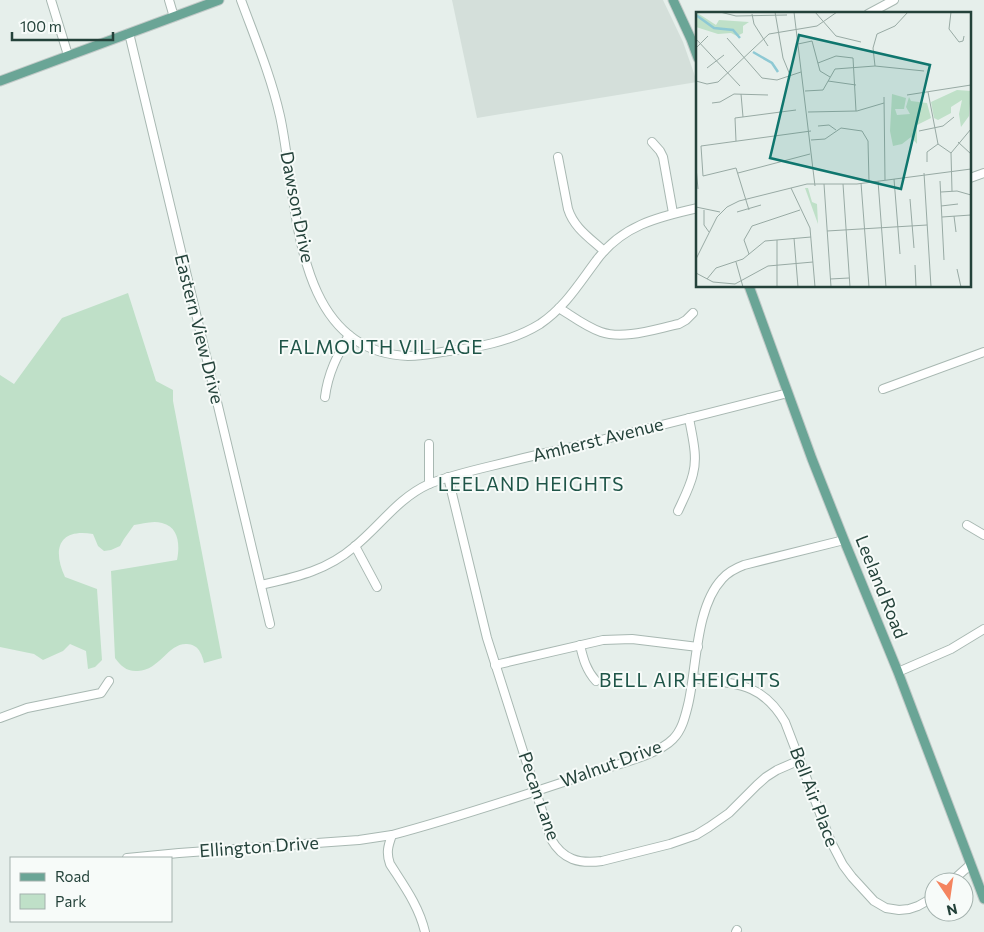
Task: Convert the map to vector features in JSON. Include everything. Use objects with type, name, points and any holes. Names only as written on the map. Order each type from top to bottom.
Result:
[{"type":"main road","points":[[0,80],[130,34],[218,0]]},
{"type":"main road","points":[[673,0],[696,53]]},
{"type":"main road","name":"Leeland Road","points":[[750,288],[788,394],[844,540],[898,672],[984,899]]},
{"type":"street","points":[[51,0],[68,56]]},
{"type":"street","points":[[169,0],[174,17]]},
{"type":"street","name":"Dawson Drive","points":[[241,0],[280,114],[287,149],[297,227],[315,288],[328,313],[336,323],[349,335],[374,349],[386,353],[418,356],[473,348],[528,330],[540,324],[559,308],[576,289],[596,260],[621,236],[640,224],[673,213],[696,208]]},
{"type":"street","points":[[872,12],[894,0]]},
{"type":"street","name":"Eastern View Drive","points":[[130,34],[270,624]]},
{"type":"street","points":[[652,142],[663,157],[673,213]]},
{"type":"street","points":[[558,157],[571,217],[579,229],[604,251]]},
{"type":"street","points":[[972,177],[984,173]]},
{"type":"street","points":[[559,308],[600,332],[621,335],[679,324],[693,313]]},
{"type":"street","points":[[325,397],[330,371],[349,335]]},
{"type":"street","points":[[883,389],[984,352]]},
{"type":"street","name":"Amherst Avenue","points":[[261,585],[313,572],[338,559],[355,546],[402,501],[429,484],[478,469],[788,394]]},
{"type":"street","points":[[678,511],[693,473],[695,457],[689,418]]},
{"type":"street","points":[[429,444],[429,484]]},
{"type":"street","name":"Pecan Lane","points":[[448,478],[473,584],[495,665],[551,839],[560,852],[582,862],[602,861],[670,844],[696,835],[728,814],[766,777],[800,760]]},
{"type":"street","points":[[967,525],[984,535]]},
{"type":"street","name":"Walnut Drive","points":[[392,835],[535,791],[666,746],[674,739],[682,726],[690,698],[707,604],[717,584],[729,572],[744,565],[844,540]]},
{"type":"street","points":[[355,546],[377,588]]},
{"type":"street","points":[[898,672],[951,649],[984,629]]},
{"type":"street","points":[[495,665],[603,640],[632,639],[698,647]]},
{"type":"street","points":[[580,645],[585,665],[596,681]]},
{"type":"street","name":"Bell Air Place","points":[[693,678],[739,685],[759,692],[766,697],[785,722],[836,853],[843,866],[874,901],[886,908],[899,910],[918,906],[924,903]]},
{"type":"street","points":[[0,718],[27,708],[101,693],[110,681]]},
{"type":"street","points":[[392,835],[388,845],[388,859],[418,909],[425,932]]},
{"type":"street","name":"Ellington Drive","points":[[137,857],[359,840],[392,835]]},
{"type":"street","points":[[962,872],[971,864]]},
{"type":"shaded area","points":[[452,0],[663,0],[683,42],[696,79],[696,82],[477,118]]},
{"type":"green space","points":[[128,293],[156,381],[173,390],[173,401],[222,658],[204,663],[196,647],[189,644],[180,645],[146,670],[138,671],[131,671],[125,668],[115,658],[111,571],[177,560],[177,537],[172,528],[159,522],[134,525],[120,546],[111,550],[104,551],[98,546],[93,534],[72,534],[61,543],[59,558],[65,577],[97,589],[102,660],[95,667],[88,669],[86,651],[70,644],[63,651],[43,660],[34,654],[0,647],[0,375],[14,384],[62,318]]},
{"type":"district","name":"FALMOUTH VILLAGE","points":[[381,347]]},
{"type":"district","name":"LEELAND HEIGHTS","points":[[531,484]]},
{"type":"district","name":"BELL AIR HEIGHTS","points":[[690,680]]}]
